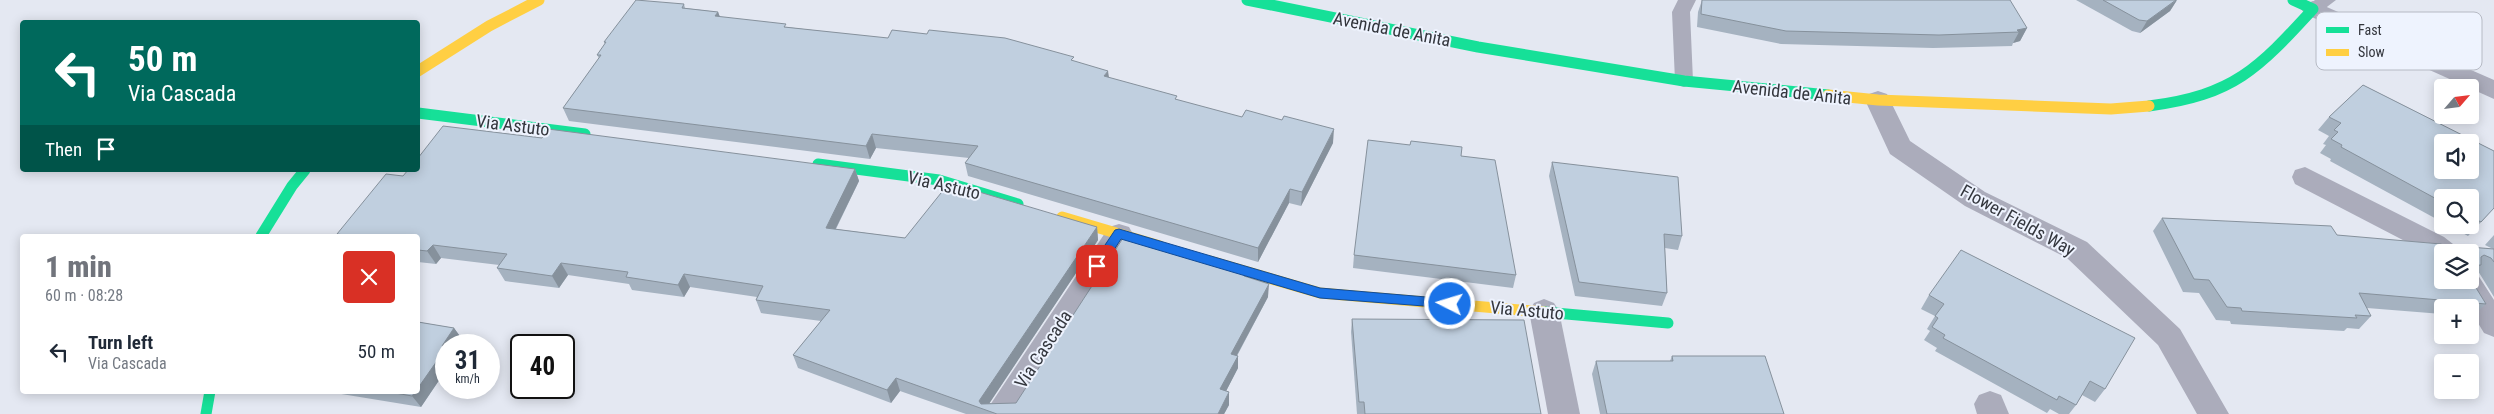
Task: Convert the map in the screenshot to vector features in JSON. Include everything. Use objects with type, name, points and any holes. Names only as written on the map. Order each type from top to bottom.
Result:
[{"type":"street","points":[[420,70],[489,26],[538,0]]},
{"type":"street","name":"Avenida de Anita","points":[[1247,0],[1478,47],[1684,81],[1878,100],[2111,109],[2176,104],[2219,90],[2264,60],[2311,3]]},
{"type":"street","points":[[2311,3],[2330,12]]},
{"type":"street","points":[[2452,70],[2494,90]]},
{"type":"street","name":"Flower Fields Way","points":[[1878,100],[1899,147],[1974,199],[2076,250],[2169,337],[2213,414]]},
{"type":"street","name":"Via Astuto","points":[[420,113],[600,136]]},
{"type":"street","name":"Via Astuto","points":[[803,162],[938,180],[1033,208]]},
{"type":"street","points":[[262,234],[287,193],[303,172]]},
{"type":"street","points":[[2305,177],[2434,244]]},
{"type":"street","points":[[1052,214],[1176,250]]},
{"type":"street","name":"Via Cascada","points":[[1000,414],[1119,234]]},
{"type":"street","name":"Via Astuto","points":[[1195,256],[1320,293],[1668,323]]},
{"type":"street","points":[[2472,289],[2494,325]]},
{"type":"street","points":[[1544,311],[1564,414]]},
{"type":"street","points":[[206,414],[209,394]]},
{"type":"lane","points":[[1684,81],[1681,12],[1687,0]]},
{"type":"building","points":[[636,0],[684,4],[682,8],[718,12],[715,16],[786,24],[784,27],[888,38],[892,30],[927,34],[929,30],[1005,38],[1074,57],[1071,60],[1108,71],[1104,76],[1177,96],[1175,99],[1242,117],[1246,110],[1282,120],[1284,116],[1334,129],[1302,192],[1290,189],[1258,248],[965,163],[978,146],[872,134],[866,146],[563,108],[601,55],[597,55],[606,42],[604,42]]},
{"type":"building","points":[[1702,0],[2010,0],[2027,28],[2017,30],[2019,32],[1939,35],[1786,31],[1701,14]]},
{"type":"building","points":[[2103,0],[2176,0],[2147,21],[2139,20]]},
{"type":"building","points":[[2363,85],[2434,121],[2434,124],[2440,124],[2460,134],[2434,134],[2434,179],[2479,179],[2479,143],[2494,151],[2494,208],[2481,222],[2479,221],[2479,189],[2434,189],[2434,198],[2341,147],[2342,145],[2331,139],[2338,132],[2334,130],[2341,123],[2329,117]]},
{"type":"building","points":[[443,126],[542,138],[548,129],[855,169],[826,228],[905,238],[949,183],[1097,227],[979,401],[981,404],[1016,403],[1125,235],[1246,271],[1244,276],[1269,284],[1231,354],[1238,356],[1220,389],[1229,392],[1218,414],[997,414],[896,378],[887,390],[793,355],[830,310],[756,300],[763,286],[684,274],[678,285],[626,277],[628,272],[561,263],[552,276],[497,268],[507,254],[433,245],[427,251],[420,250],[420,234],[337,234],[386,174],[403,176],[406,172],[420,172],[420,155]]},
{"type":"building","points":[[1368,140],[1410,145],[1411,141],[1462,147],[1461,156],[1495,160],[1516,275],[1354,255]]},
{"type":"building","points":[[1552,162],[1678,177],[1682,236],[1664,234],[1667,293],[1579,282]]},
{"type":"building","points":[[2162,218],[2331,226],[2337,235],[2441,244],[2434,244],[2434,289],[2477,289],[2486,304],[2479,303],[2479,299],[2434,299],[2359,293],[2371,316],[2355,315],[2357,318],[2242,311],[2241,308],[2227,307],[2209,280],[2194,279]]},
{"type":"building","points":[[2479,248],[2494,249],[2494,262],[2491,258],[2484,255],[2481,257],[2481,265],[2479,265]]},
{"type":"building","points":[[1961,250],[2135,338],[2105,389],[2090,381],[2076,405],[2059,396],[2057,400],[1943,338],[1945,335],[1932,327],[1938,318],[1935,316],[1944,304],[1929,295]]},
{"type":"building","points":[[1352,319],[1524,320],[1541,414],[1365,414],[1364,402],[1359,402]]},
{"type":"building","points":[[420,322],[454,328],[450,334],[435,334],[435,364],[420,385]]},
{"type":"building","points":[[1672,356],[1765,356],[1784,414],[1607,414],[1596,361],[1673,361]]},
{"type":"traffic: fast","points":[[1247,0],[1478,47],[1684,81],[1828,95]]},
{"type":"traffic: fast","points":[[2149,106],[2180,101],[2211,92],[2240,79],[2253,70],[2271,54],[2313,9],[2293,0]]},
{"type":"traffic: fast","points":[[420,113],[585,134]]},
{"type":"traffic: fast","points":[[818,164],[939,180],[1018,204]]},
{"type":"traffic: fast","points":[[262,234],[292,186],[303,172]]},
{"type":"traffic: fast","points":[[1544,312],[1668,323]]},
{"type":"traffic: fast","points":[[206,414],[209,394]]},
{"type":"traffic: slow","points":[[420,70],[489,26],[539,0]]},
{"type":"traffic: slow","points":[[1828,95],[1878,100],[2111,109],[2149,106]]},
{"type":"traffic: slow","points":[[1062,217],[1160,246]]},
{"type":"traffic: slow","points":[[1210,261],[1320,293],[1544,312]]},
{"type":"route","points":[[1097,266],[1119,234],[1320,293],[1450,304]]}]
